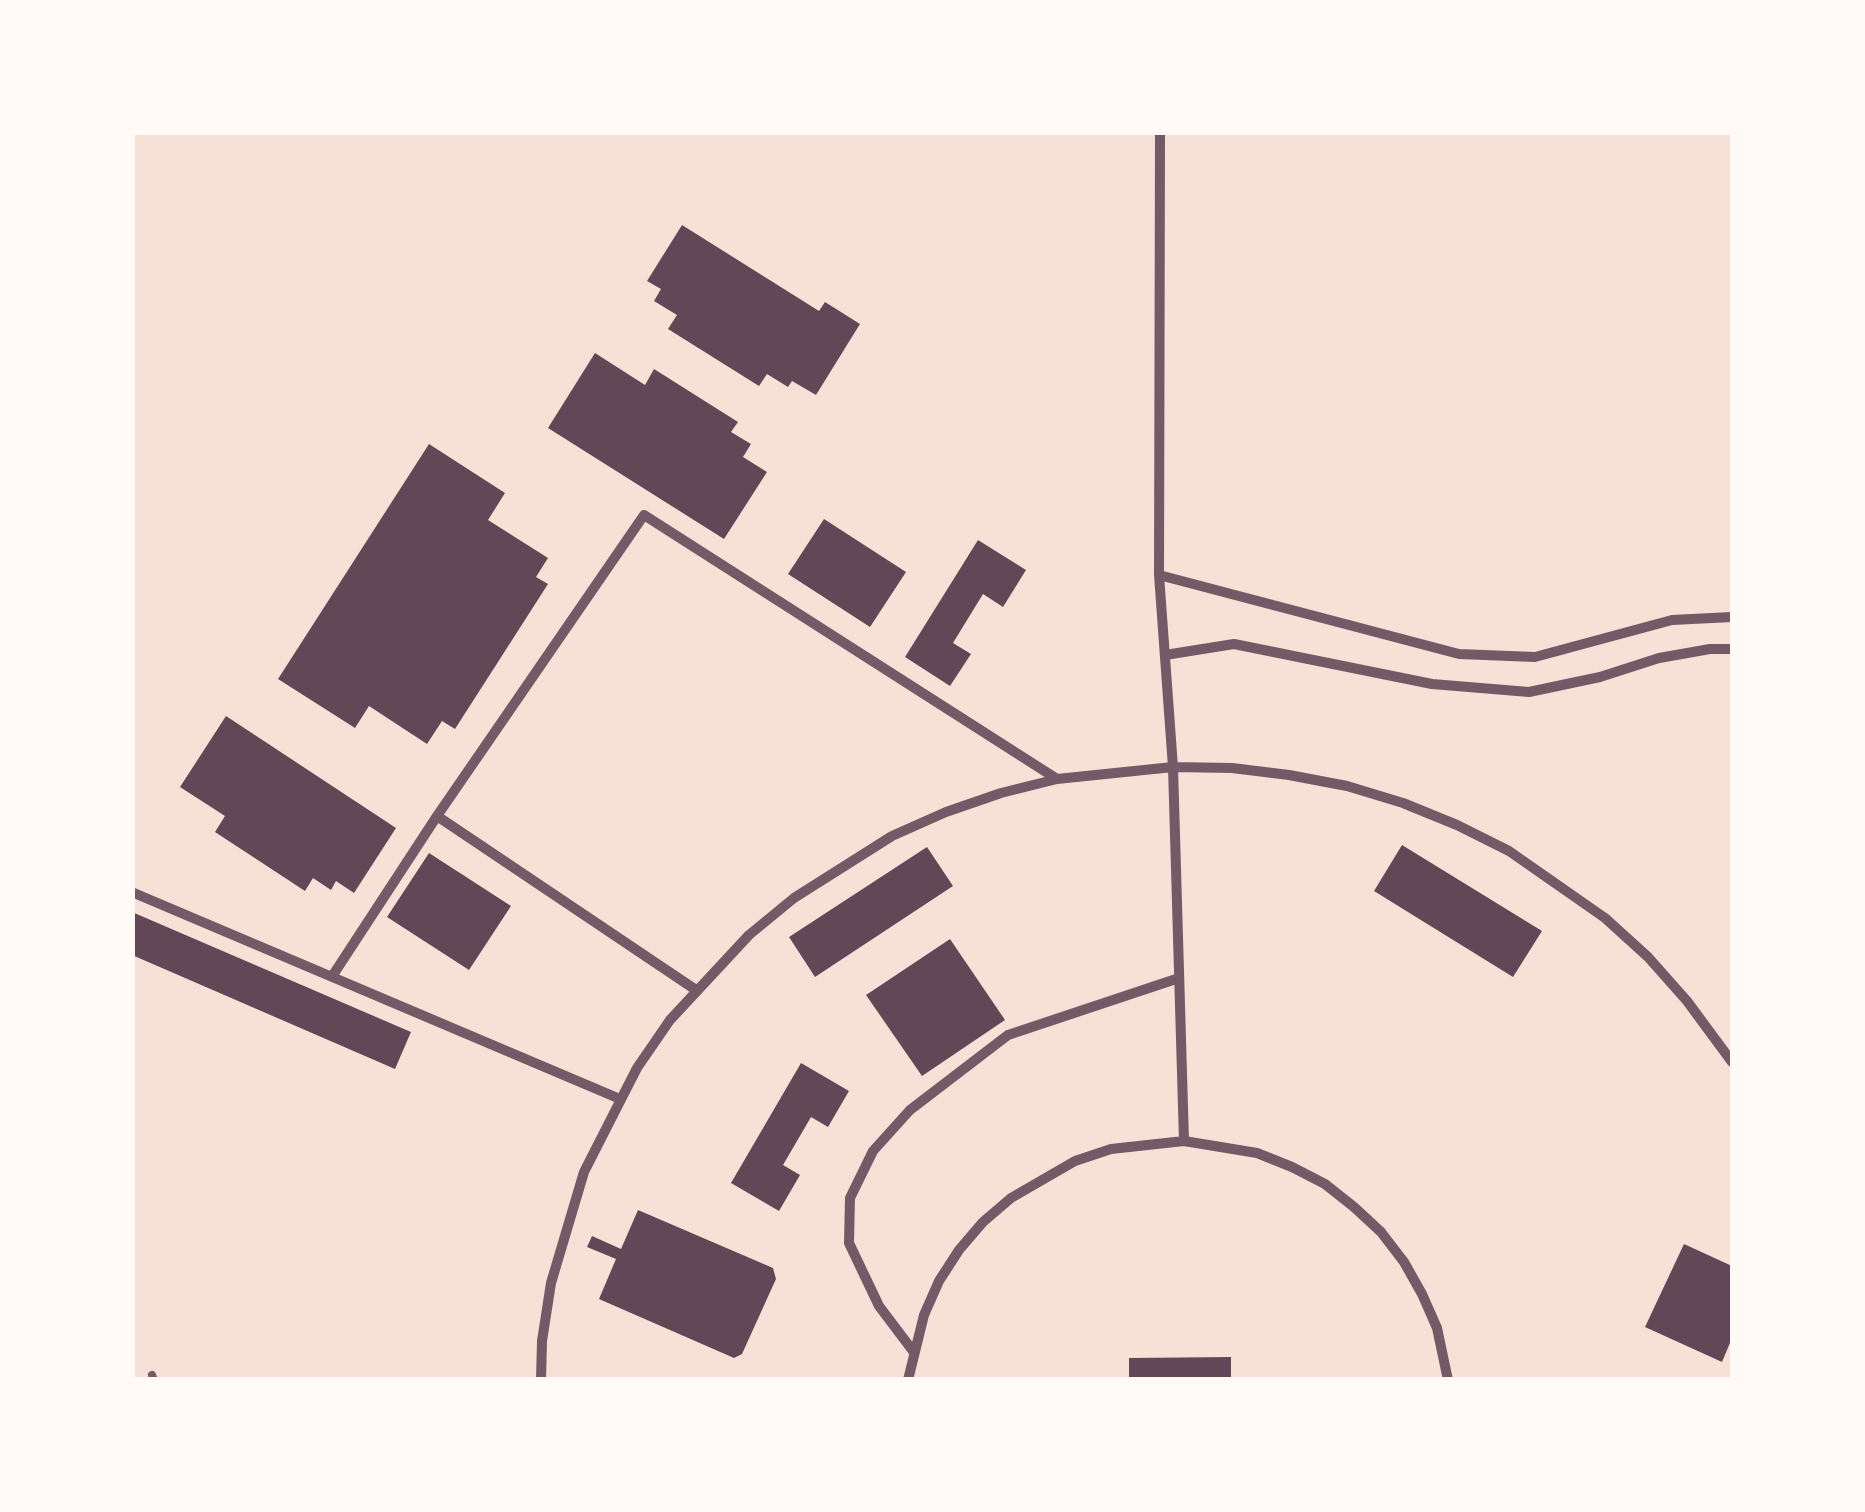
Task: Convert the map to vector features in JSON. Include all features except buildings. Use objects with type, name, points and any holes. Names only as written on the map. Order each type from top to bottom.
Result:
[{"type":"street","points":[[1160,132],[1159,574],[1173,766],[1184,1141]]},
{"type":"street","points":[[333,975],[644,515],[1057,779]]},
{"type":"street","points":[[1159,574],[1460,654],[1534,657],[1672,620],[1732,617]]},
{"type":"street","points":[[1165,655],[1234,644],[1432,684],[1529,692],[1600,677],[1658,658],[1732,649]]},
{"type":"street","points":[[542,1380],[542,1341],[551,1283],[584,1172],[620,1100],[670,1020],[749,935],[842,865],[892,836],[946,812],[1057,779],[1173,766],[1290,774],[1346,786],[1457,825],[1509,852],[1605,918],[1687,1000],[1732,1062]]},
{"type":"street","points":[[438,816],[696,990]]},
{"type":"street","points":[[134,893],[620,1100]]},
{"type":"street","points":[[913,1350],[880,1306],[849,1243],[850,1198],[873,1151],[910,1110],[1008,1034],[1180,978]]},
{"type":"street","points":[[908,1380],[924,1315],[959,1250],[983,1222],[1042,1177],[1093,1155],[1147,1143],[1184,1141],[1221,1145],[1274,1160],[1325,1184],[1354,1207],[1381,1232],[1422,1294],[1436,1328],[1448,1380]]}]
